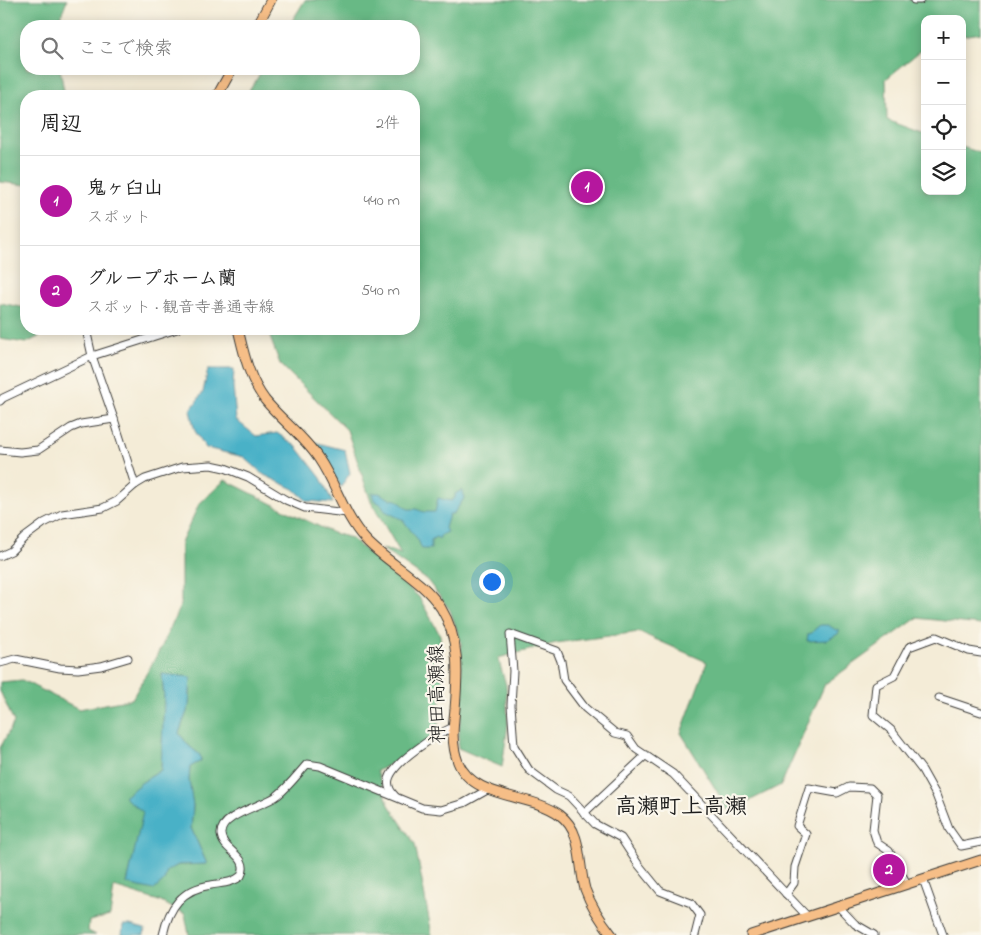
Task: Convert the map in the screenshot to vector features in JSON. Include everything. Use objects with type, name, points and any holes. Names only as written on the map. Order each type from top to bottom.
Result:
[{"type":"main road","points":[[259,20],[271,0]]},
{"type":"main road","points":[[220,90],[229,75]]},
{"type":"main road","name":"神田高瀬線","points":[[239,335],[246,363],[257,388],[273,409],[312,448],[326,470],[347,513],[364,538],[420,584],[433,598],[447,621],[457,658],[453,728],[454,751],[458,764],[474,781],[489,789],[550,809],[569,824],[578,843],[585,887],[590,902],[612,935]]},
{"type":"main road","points":[[755,934],[981,860]]},
{"type":"street","points":[[914,0],[920,0]]},
{"type":"street","points":[[87,335],[92,356],[135,485]]},
{"type":"street","points":[[0,401],[92,356],[158,335]]},
{"type":"street","points":[[0,450],[20,452],[38,450],[71,428],[81,424],[114,419]]},
{"type":"street","points":[[0,556],[11,551],[25,537],[44,523],[62,514],[78,510],[103,508],[116,501],[145,479],[182,467],[211,465],[248,476],[286,500],[305,508],[347,513]]},
{"type":"street","points":[[695,935],[700,915],[691,903],[660,891],[638,864],[621,838],[595,824],[569,796],[556,790],[529,770],[514,746],[511,705],[513,671],[510,634],[557,651],[561,661],[564,680],[585,708],[615,733],[627,736],[636,749],[673,774],[807,916]]},
{"type":"street","points":[[981,653],[969,651],[936,637],[909,647],[894,676],[876,685],[873,714],[891,730],[922,770],[936,795],[949,829],[961,846],[981,842]]},
{"type":"street","points":[[0,663],[15,659],[60,668],[78,669],[101,666],[128,658]]},
{"type":"street","points":[[939,698],[981,712]]},
{"type":"street","points":[[395,796],[390,791],[388,784],[392,773],[418,748],[440,733],[453,728]]},
{"type":"street","points":[[584,813],[646,756]]},
{"type":"street","points":[[163,935],[173,909],[189,891],[199,887],[228,882],[241,876],[244,868],[243,863],[226,845],[222,837],[221,832],[228,820],[278,796],[307,764],[320,766],[422,808],[437,810],[464,802],[489,789]]},
{"type":"street","points":[[786,894],[794,883],[795,867],[806,834],[797,826],[809,788],[837,793],[849,787],[870,788],[877,795],[873,830],[877,843],[889,851],[907,884]]},
{"type":"street","points":[[923,879],[943,935]]},
{"type":"street","points":[[838,906],[855,924],[874,935]]},
{"type":"green space","points":[[0,0],[67,0],[59,20],[20,20],[20,75],[61,75],[64,90],[20,90],[20,184],[0,182]]},
{"type":"green space","points":[[305,0],[981,0],[981,33],[966,35],[966,15],[921,15],[921,50],[886,79],[887,120],[921,133],[921,195],[966,195],[966,148],[981,153],[981,625],[917,618],[825,684],[781,785],[729,811],[681,733],[707,662],[639,632],[556,643],[498,658],[506,685],[508,724],[502,767],[458,748],[462,692],[461,642],[450,610],[427,580],[381,548],[401,554],[371,502],[347,430],[280,364],[269,335],[420,335],[420,90],[250,90],[259,75],[420,75],[420,20],[293,20]]},
{"type":"green space","points":[[0,303],[20,307],[20,335],[43,335],[26,343],[0,339]]},
{"type":"green space","points":[[225,480],[333,533],[351,538],[419,597],[440,635],[443,674],[437,739],[377,771],[389,805],[415,844],[432,935],[189,935],[185,914],[159,901],[114,887],[110,916],[89,921],[88,931],[96,935],[0,935],[0,748],[14,722],[0,691],[0,682],[22,680],[79,709],[132,699],[162,646],[181,604],[181,543],[199,504]],"holes":[[[162,674],[191,677],[189,706],[179,733],[188,745],[200,755],[201,760],[190,767],[189,780],[193,806],[191,828],[207,864],[178,865],[166,871],[164,881],[127,883],[144,812],[141,783],[161,770],[164,700]]]},
{"type":"water","points":[[208,369],[234,369],[233,386],[236,420],[256,436],[277,433],[297,447],[321,478],[333,503],[307,501],[294,489],[264,475],[244,457],[206,448],[195,431],[190,411],[203,392]]},
{"type":"water","points":[[314,442],[345,450],[350,473],[341,487]]},
{"type":"water","points":[[462,490],[465,497],[454,513],[449,515],[445,528],[447,532],[441,535],[439,539],[436,537],[431,540],[431,549],[422,549],[418,540],[403,520],[385,511],[382,505],[374,500],[372,493],[379,493],[390,499],[397,500],[408,509],[435,512],[438,498],[451,501],[455,498],[455,494]]},
{"type":"water","points":[[820,625],[828,625],[836,630],[840,629],[838,634],[827,640],[807,641],[808,634],[812,633]]},
{"type":"water","points":[[162,674],[191,677],[189,706],[179,733],[188,745],[200,755],[201,761],[190,767],[189,780],[193,806],[191,828],[207,864],[178,865],[167,871],[164,881],[154,890],[127,884],[143,812],[124,797],[161,770],[164,700]]},
{"type":"water","points":[[123,925],[145,929],[144,935],[122,935]]},
{"type":"place","name":"鬼ヶ臼山","points":[[587,187]]},
{"type":"place","name":"グループホーム蘭","points":[[889,870]]},
{"type":"district","name":"高瀬町上高瀬","points":[[681,805]]}]
